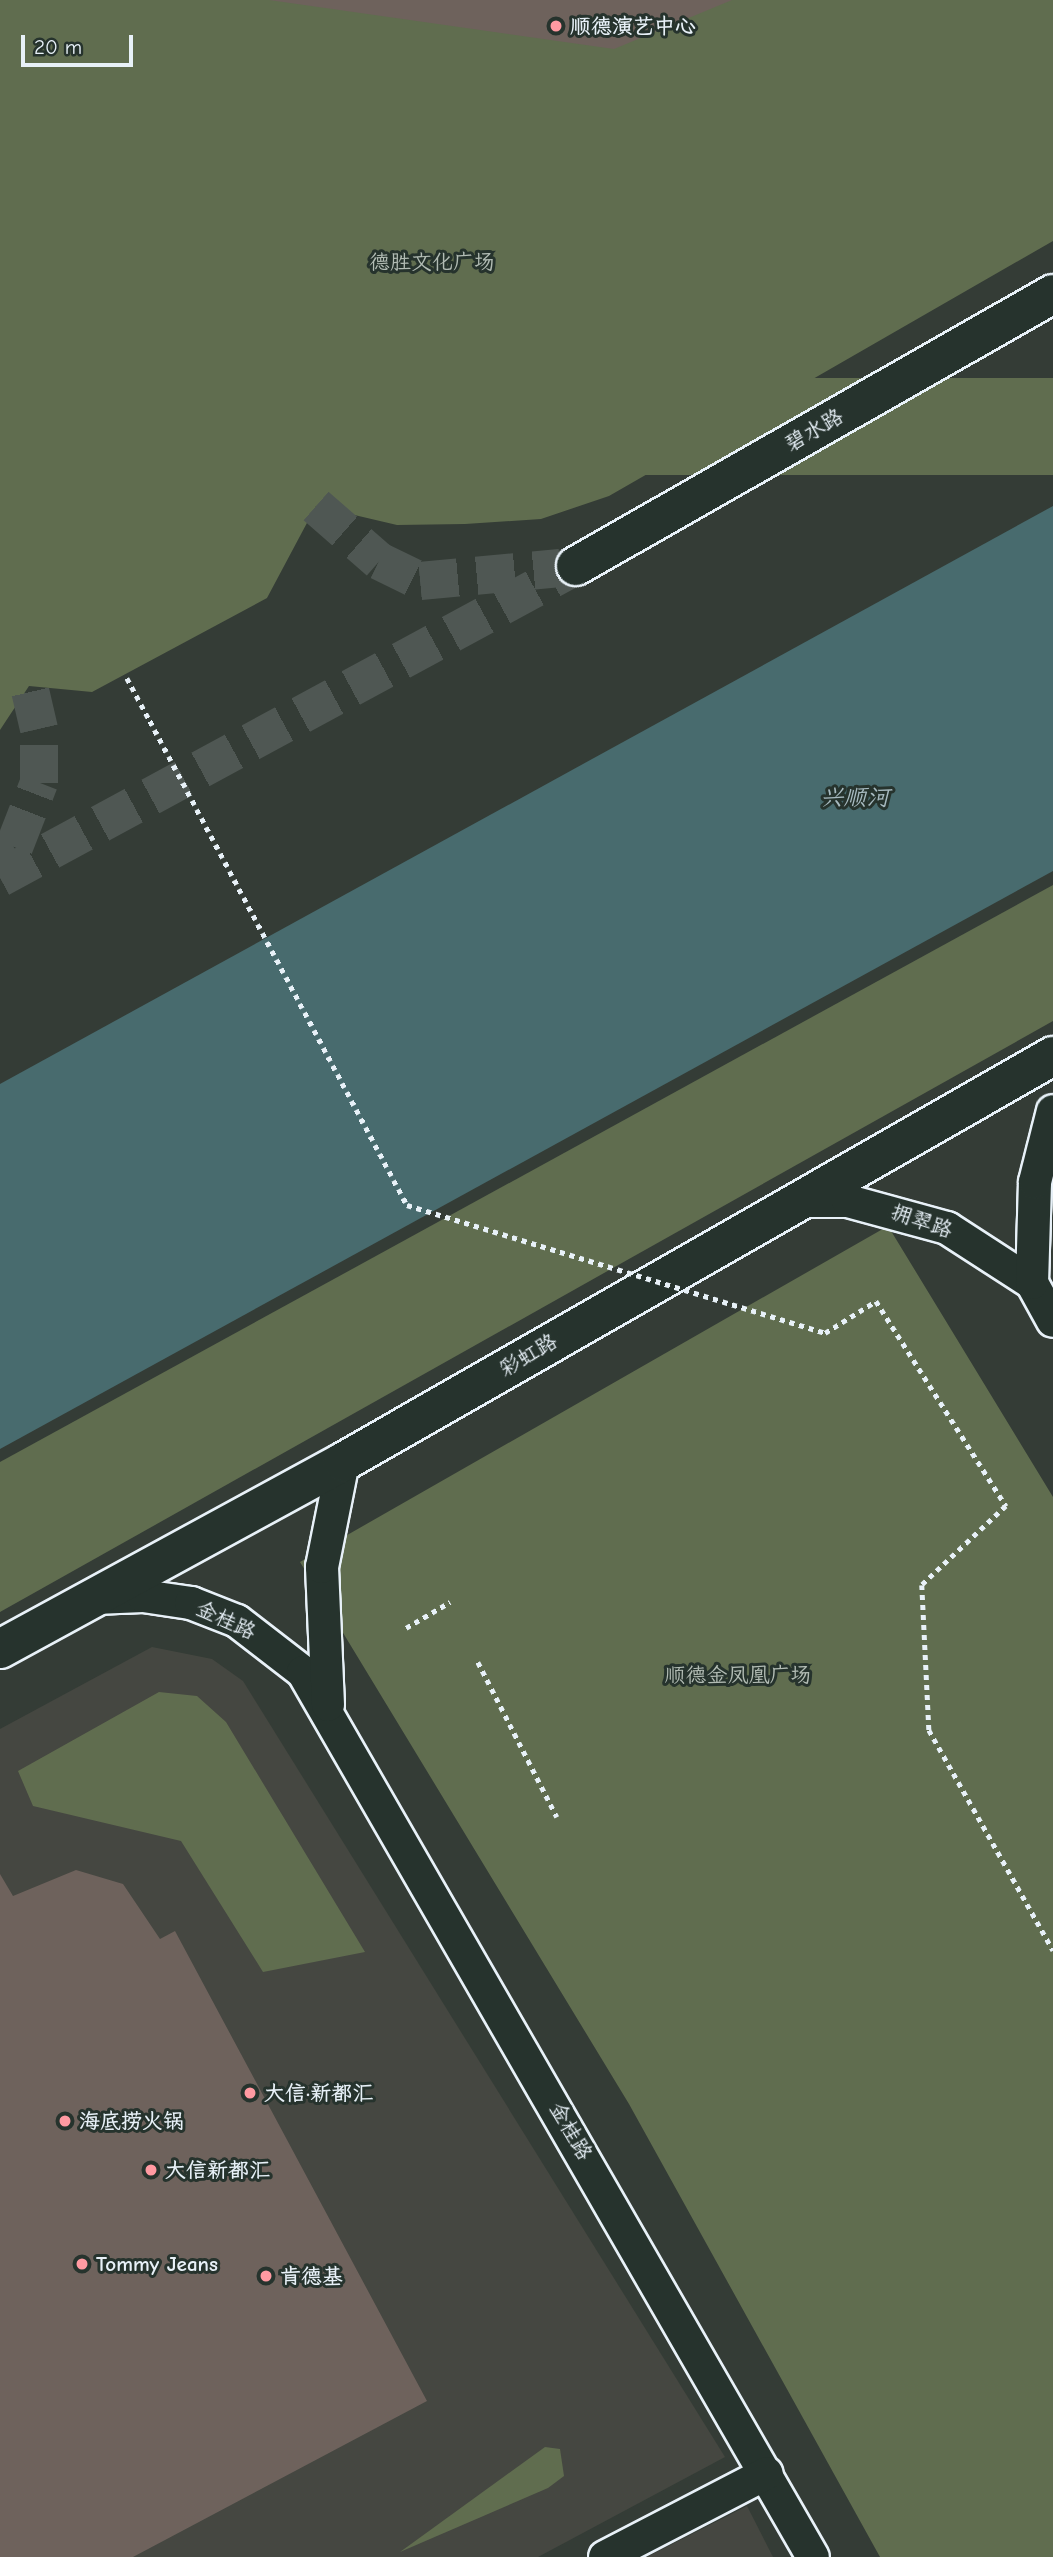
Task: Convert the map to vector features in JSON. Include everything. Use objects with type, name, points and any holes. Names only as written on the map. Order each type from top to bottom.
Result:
[{"type":"main road","name":"碧水路","points":[[576,566],[1053,294]]},
{"type":"main road","name":"彩虹路","points":[[0,1649],[343,1462],[1053,1056]]},
{"type":"street","points":[[1032,1283],[1035,1182],[1053,1111]]},
{"type":"street","name":"拥翠路","points":[[797,1201],[848,1201],[947,1227],[1032,1283],[1053,1321]]},
{"type":"street","name":"金桂路","points":[[328,1706],[322,1567],[343,1462]]},
{"type":"street","name":"金桂路","points":[[94,1598],[155,1597],[237,1621],[272,1643],[328,1706],[813,2557]]},
{"type":"street","points":[[605,2557],[767,2473]]},
{"type":"path","points":[[127,678],[407,1205],[825,1333],[876,1301],[1006,1506],[922,1585],[929,1730],[1053,1950]]},
{"type":"path","points":[[406,1628],[450,1602]]},
{"type":"path","points":[[478,1662],[557,1817]]},
{"type":"shaded area","name":"大信·新都汇","points":[[152,1647],[212,1659],[243,1681],[725,2457],[538,2557],[0,2557],[0,1729]]},
{"type":"shaded area","points":[[747,2506],[773,2557],[647,2557]]},
{"type":"green space","name":"德胜文化广场","points":[[0,0],[1053,0],[1053,241],[609,496],[541,519],[465,524],[397,525],[316,506],[267,598],[92,692],[29,686],[0,730]]},
{"type":"green space","points":[[0,378],[1053,378],[1053,475],[0,475]]},
{"type":"green space","points":[[1053,885],[1053,1021],[0,1612],[0,1462]]},
{"type":"green space","name":"顺德金凤凰广场","points":[[888,1226],[1053,1497],[1053,2557],[880,2557],[629,2104],[300,1562]]},
{"type":"green space","points":[[159,1692],[197,1696],[226,1722],[365,1952],[263,1972],[181,1841],[33,1806],[18,1771]]},
{"type":"green space","points":[[545,2447],[560,2449],[564,2476],[548,2488],[400,2552]]},
{"type":"water","name":"兴顺河","points":[[1053,506],[1053,871],[0,1449],[0,1084]]},
{"type":"building","name":"顺德演艺中心","points":[[269,0],[732,0],[614,49]]},
{"type":"building","name":"大信新都汇","points":[[76,1870],[123,1884],[160,1939],[175,1931],[427,2401],[133,2557],[0,2557],[0,1874],[13,1896]]},
{"type":"tunnel","points":[[316,506],[379,561],[420,581],[560,568]]},
{"type":"tunnel","points":[[0,878],[576,566]]},
{"type":"tunnel","points":[[0,857],[14,847],[39,783],[39,729],[29,686]]},
{"type":"place","name":"顺德演艺中心","points":[[556,26]]},
{"type":"place","name":"大信·新都汇","points":[[250,2093]]},
{"type":"place","name":"海底捞火锅","points":[[65,2121]]},
{"type":"place","name":"大信新都汇","points":[[151,2170]]},
{"type":"place","name":"Tommy Jeans","points":[[82,2264]]},
{"type":"place","name":"肯德基","points":[[266,2276]]}]
